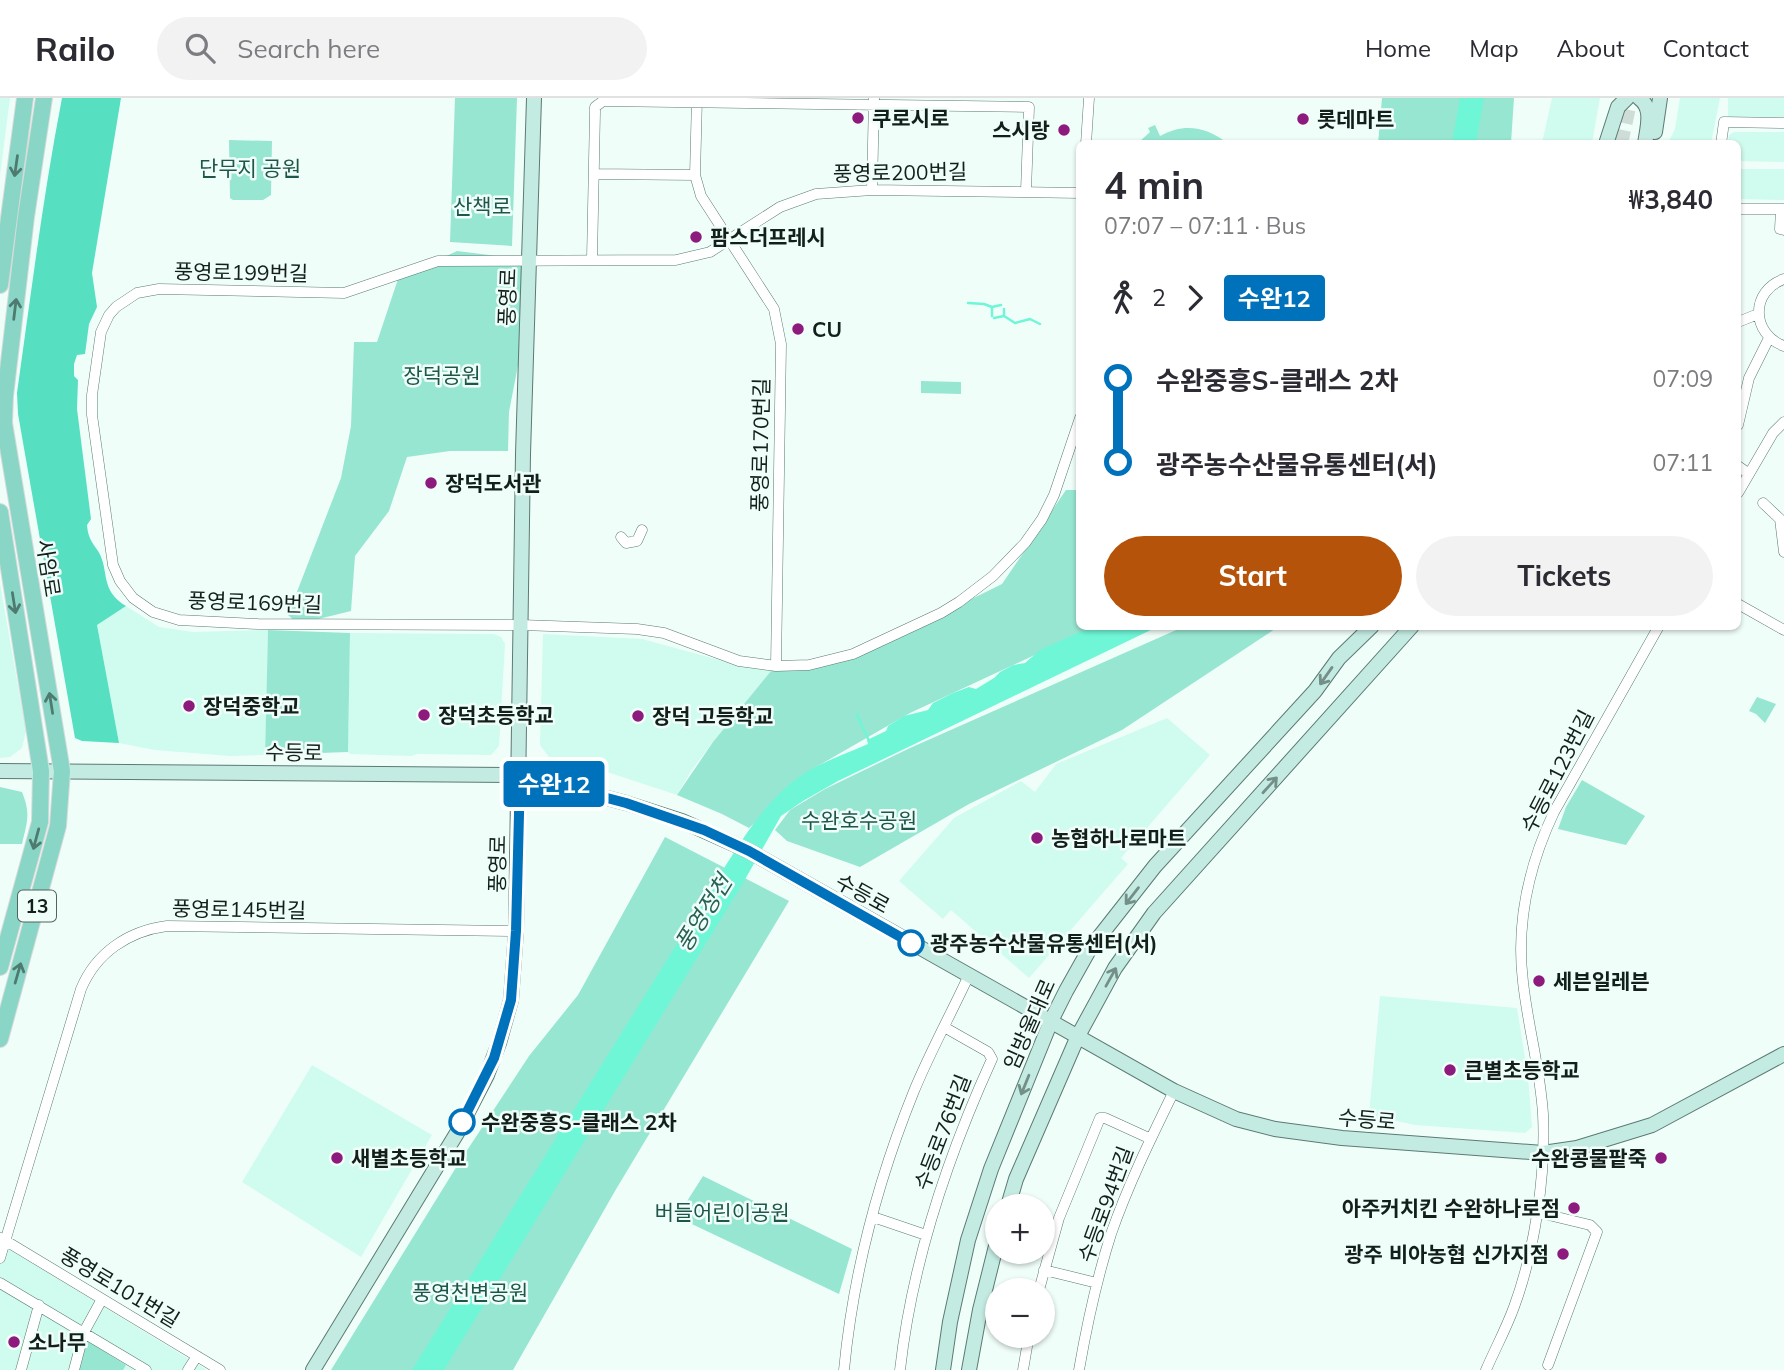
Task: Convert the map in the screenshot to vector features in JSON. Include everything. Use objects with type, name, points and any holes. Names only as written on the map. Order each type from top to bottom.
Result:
[{"type":"main road","points":[[0,285],[4,216],[25,98]]},
{"type":"main road","name":"사암로","points":[[0,1039],[58,826],[62,771],[4,422],[26,217],[44,98]]},
{"type":"main road","name":"풍영로","points":[[313,1370],[457,1133],[487,1075],[511,1000],[516,931],[520,775],[534,98]]},
{"type":"main road","points":[[1606,140],[1613,98]]},
{"type":"main road","points":[[1606,140],[1618,107],[1627,98]]},
{"type":"main road","points":[[1639,98],[1648,111],[1645,140]]},
{"type":"main road","points":[[1654,140],[1660,98]]},
{"type":"main road","name":"사암로","points":[[0,512],[41,771],[40,822],[0,967]]},
{"type":"main road","name":"임방울대로","points":[[943,1370],[950,1322],[968,1240],[991,1169],[1051,1021],[1090,950],[1155,866],[1315,691],[1339,658],[1368,630]]},
{"type":"main road","points":[[1012,1194],[1078,1036],[1115,968],[1154,913],[1408,630]]},
{"type":"main road","name":"수등로","points":[[0,771],[520,775],[626,803],[704,830],[749,851],[1174,1091],[1236,1119],[1275,1129],[1342,1138],[1543,1153],[1577,1148],[1652,1125],[1784,1054]]},
{"type":"main road","points":[[969,1370],[992,1264]]},
{"type":"street","points":[[1086,140],[1089,98]]},
{"type":"street","points":[[594,174],[695,175],[697,100]]},
{"type":"street","points":[[592,259],[595,107],[603,101],[874,102],[1029,107],[1026,191]]},
{"type":"street","points":[[872,190],[874,102]]},
{"type":"street","points":[[1722,140],[1724,122],[1784,123]]},
{"type":"street","name":"풍영로170번길","points":[[695,175],[701,196],[774,309],[779,328],[781,405],[776,666]]},
{"type":"street","name":"풍영로200번길","points":[[529,260],[676,260],[701,256],[796,200],[836,191],[1076,193]]},
{"type":"street","points":[[1741,209],[1783,209],[1780,229],[1784,230]]},
{"type":"street","points":[[4,216],[26,217]]},
{"type":"street","name":"풍영로199번길","points":[[99,465],[92,396],[101,332],[116,307],[137,293],[153,289],[344,293],[438,261],[529,260]]},
{"type":"street","points":[[1784,279],[1772,285],[1763,295],[1758,314],[1761,327],[1769,338],[1784,346]]},
{"type":"street","points":[[1741,321],[1758,314]]},
{"type":"street","points":[[1741,412],[1749,378],[1769,338]]},
{"type":"street","points":[[1741,488],[1773,433],[1784,422]]},
{"type":"street","points":[[522,625],[638,629],[664,633],[739,661],[776,666],[808,665],[842,657],[940,613],[993,576],[1025,543],[1042,519],[1054,495],[1076,430]]},
{"type":"street","name":"풍영로169번길","points":[[99,465],[116,572],[133,598],[162,616],[180,620],[258,624],[522,625]]},
{"type":"street","points":[[1741,468],[1749,474]]},
{"type":"street","points":[[1763,503],[1780,519],[1784,552]]},
{"type":"street","points":[[621,537],[626,543],[637,541],[642,530]]},
{"type":"street","points":[[1741,606],[1784,630]]},
{"type":"street","name":"수등로123번길","points":[[1486,1370],[1518,1295],[1536,1212],[1543,1153],[1540,1082],[1522,971],[1522,927],[1527,894],[1542,837],[1553,812],[1657,630]]},
{"type":"street","name":"풍영로145번길","points":[[0,1258],[3,1239],[81,989],[94,964],[117,944],[140,932],[167,926],[516,931]]},
{"type":"street","name":"수등로76번길","points":[[844,1370],[854,1292],[873,1217],[902,1124],[915,1089],[969,975]]},
{"type":"street","name":"수등로76번길","points":[[900,1370],[908,1310],[926,1235],[943,1180],[992,1059],[988,1052],[944,1027]]},
{"type":"street","name":"수등로94번길","points":[[1079,1370],[1097,1283],[1111,1234],[1174,1091]]},
{"type":"street","name":"수등로94번길","points":[[1042,1278],[1059,1218],[1100,1118],[1151,1139]]},
{"type":"street","points":[[1536,1212],[1590,1225],[1597,1232],[1548,1365]]},
{"type":"street","points":[[873,1217],[926,1235]]},
{"type":"street","name":"풍영로101번길","points":[[3,1239],[220,1370]]},
{"type":"street","name":"수등로94번길","points":[[1044,1270],[1097,1283]]},
{"type":"street","points":[[0,1283],[84,1332],[134,1367],[146,1370]]},
{"type":"street","points":[[74,1370],[84,1332],[102,1299]]},
{"type":"street","points":[[21,1370],[38,1305]]},
{"type":"street","points":[[1023,1370],[1027,1348]]},
{"type":"street","points":[[188,1370],[197,1356]]},
{"type":"shaded area","points":[[0,98],[10,98],[0,175]]},
{"type":"shaded area","points":[[62,98],[121,98],[92,273],[97,307],[89,324],[85,354],[77,355],[74,364],[74,376],[78,380],[77,409],[91,519],[87,525],[88,533],[102,558],[108,587],[126,606],[97,625],[119,743],[82,741],[75,738],[18,414],[17,393],[32,282]]},
{"type":"shaded area","points":[[1552,98],[1600,98],[1593,140],[1543,140]]},
{"type":"shaded area","points":[[1680,98],[1720,98],[1712,140],[1670,140],[1675,129]]},
{"type":"shaded area","points":[[1728,98],[1784,98],[1784,117],[1728,117]]},
{"type":"shaded area","points":[[1734,132],[1784,132],[1784,162],[1741,161],[1741,140],[1728,140],[1729,135]]},
{"type":"shaded area","points":[[1741,169],[1784,169],[1784,200],[1741,199]]},
{"type":"shaded area","points":[[0,584],[26,731],[22,748],[10,757],[0,758]]},
{"type":"shaded area","name":"장덕중학교","points":[[126,606],[159,627],[193,632],[268,630],[265,755],[230,756],[155,750],[119,743],[97,625]]},
{"type":"shaded area","name":"장덕초등학교","points":[[350,633],[494,634],[501,637],[505,644],[499,746],[491,755],[350,754]]},
{"type":"shaded area","name":"장덕 고등학교","points":[[543,634],[642,639],[745,667],[771,671],[691,771],[677,795],[604,771],[549,757],[540,745]]},
{"type":"shaded area","name":"농협하나로마트","points":[[1167,718],[1210,755],[1121,858],[1128,864],[1029,978],[951,910],[943,919],[899,881],[954,818],[1021,781],[1035,792],[1056,764]]},
{"type":"shaded area","name":"큰별초등학교","points":[[1380,996],[1517,1008],[1528,1076],[1532,1127],[1525,1133],[1415,1125],[1369,1115]]},
{"type":"shaded area","name":"새별초등학교","points":[[312,1065],[432,1135],[361,1257],[242,1182]]},
{"type":"shaded area","points":[[0,1245],[4,1246],[207,1370],[0,1370]]},
{"type":"green space","name":"산책로","points":[[455,98],[517,98],[512,246],[450,242]]},
{"type":"green space","points":[[1382,98],[1514,98],[1511,140],[1378,140]]},
{"type":"green space","points":[[1155,125],[1160,136],[1177,129],[1194,128],[1223,140],[1141,140],[1150,132],[1148,128]]},
{"type":"green space","name":"단무지 공원","points":[[229,140],[272,141],[271,195],[263,200],[230,198]]},
{"type":"green space","name":"장덕공원","points":[[457,251],[529,260],[523,339],[509,412],[508,451],[450,451],[407,457],[389,511],[355,556],[351,611],[298,624],[288,615],[341,478],[351,426],[354,342],[377,342],[398,279]]},
{"type":"green space","points":[[921,381],[961,382],[961,394],[921,393]]},
{"type":"green space","name":"수완호수공원","points":[[1066,490],[1076,490],[1076,630],[1089,630],[910,713],[816,767],[749,828],[677,795],[713,742],[771,671],[850,659],[1002,584]]},
{"type":"green space","points":[[268,630],[350,633],[348,752],[265,755]]},
{"type":"green space","name":"수완호수공원","points":[[1176,630],[1273,630],[1122,730],[969,804],[860,867],[787,841],[775,830],[790,810],[825,789],[910,748]]},
{"type":"green space","points":[[1757,697],[1776,704],[1765,723],[1749,711]]},
{"type":"green space","points":[[1582,780],[1645,816],[1626,845],[1558,829],[1566,807]]},
{"type":"green space","points":[[0,787],[22,792],[27,824],[22,844],[0,844]]},
{"type":"green space","name":"풍영천변공원","points":[[665,837],[789,901],[615,1191],[513,1370],[331,1370],[460,1161],[529,1056],[578,995]]},
{"type":"green space","name":"버들어린이공원","points":[[703,1176],[852,1249],[839,1294],[677,1217]]},
{"type":"green space","points":[[86,1340],[126,1365],[123,1370],[79,1370]]},
{"type":"water","points":[[1460,98],[1484,98],[1477,140],[1453,140]]},
{"type":"water","name":"풍영정천","points":[[1084,630],[1151,630],[838,781],[781,816],[743,883],[444,1370],[412,1370],[726,865],[772,801],[808,771],[868,744],[867,740],[886,731],[888,726],[904,716],[928,710],[933,703],[969,687],[976,689],[1013,665],[1025,663],[1040,650]]},
{"type":"waterway","points":[[968,303],[992,307],[1001,305]]},
{"type":"waterway","points":[[992,307],[992,316]]},
{"type":"waterway","points":[[1004,309],[1004,316],[1015,323],[1030,319],[1040,324]]},
{"type":"waterway","points":[[994,318],[1004,316]]},
{"type":"waterway","points":[[857,715],[869,741]]},
{"type":"tunnel","points":[[1622,140],[1631,98]]},
{"type":"bus line","name":"수완12","points":[[462,1122],[494,1058],[511,1000],[516,931],[520,775],[626,803],[704,830],[749,851],[911,943]]},
{"type":"place","name":"쿠로시로","points":[[858,118]]},
{"type":"place","name":"롯데마트","points":[[1303,119]]},
{"type":"place","name":"스시랑","points":[[1064,130]]},
{"type":"place","name":"팜스더프레시","points":[[696,237]]},
{"type":"place","name":"CU","points":[[798,329]]},
{"type":"place","name":"장덕도서관","points":[[431,483]]},
{"type":"place","name":"장덕중학교","points":[[189,706]]},
{"type":"place","name":"장덕초등학교","points":[[424,715]]},
{"type":"place","name":"장덕 고등학교","points":[[638,716]]},
{"type":"place","name":"농협하나로마트","points":[[1037,838]]},
{"type":"place","name":"광주농수산물유통센터(서)","points":[[911,943]]},
{"type":"place","name":"세븐일레븐","points":[[1539,981]]},
{"type":"place","name":"큰별초등학교","points":[[1450,1070]]},
{"type":"place","name":"수완중흥S-클래스 2차","points":[[462,1122]]},
{"type":"place","name":"새별초등학교","points":[[337,1158]]},
{"type":"place","name":"수완콩물팥죽","points":[[1661,1158]]},
{"type":"place","name":"아주커치킨 수완하나로점","points":[[1574,1208]]},
{"type":"place","name":"광주 비아농협 신가지점","points":[[1563,1254]]},
{"type":"place","name":"소나무","points":[[14,1342]]}]
